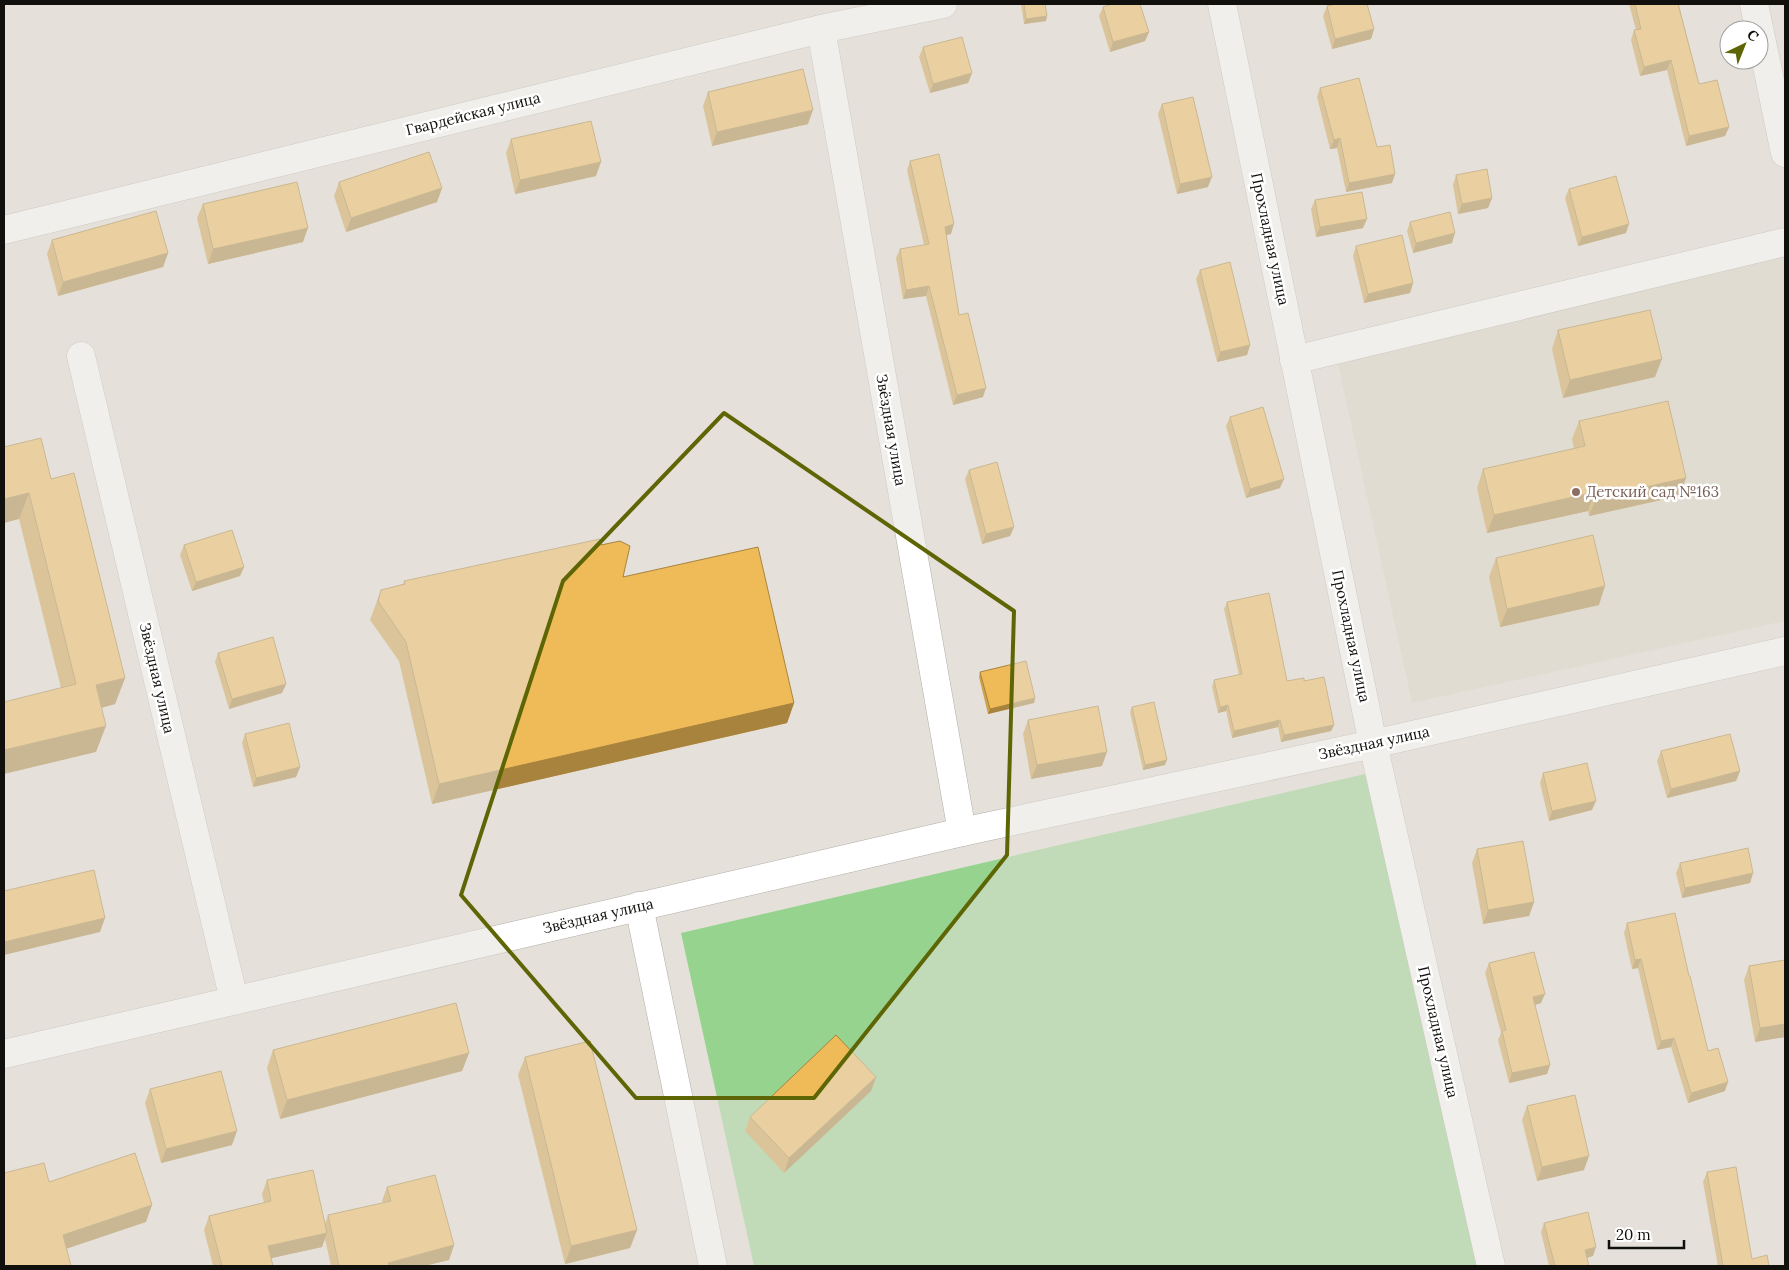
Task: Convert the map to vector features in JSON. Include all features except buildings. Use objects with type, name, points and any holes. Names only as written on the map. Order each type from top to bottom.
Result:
[{"type":"street","name":"Гвардейская улица","points":[[4,230],[821,29],[943,4]]},
{"type":"street","name":"Прохладная улица","points":[[1222,4],[1373,744],[1491,1266]]},
{"type":"street","points":[[1754,4],[1785,153]]},
{"type":"street","name":"Звёздная улица","points":[[821,29],[962,832]]},
{"type":"street","points":[[1294,360],[1785,242]]},
{"type":"street","name":"Звёздная улица","points":[[81,356],[234,1000]]},
{"type":"street","name":"Звёздная улица","points":[[4,1054],[962,832],[1373,744],[1785,651]]},
{"type":"street","points":[[639,906],[713,1266]]},
{"type":"highlighted area","points":[[724,413],[1014,611],[1007,855],[814,1098],[636,1098],[461,895],[563,581]]},
{"type":"shaded area","name":"Детский cад №163","points":[[1783,246],[1785,257],[1785,621],[1412,703],[1338,364]]},
{"type":"green space","points":[[1369,773],[1477,1266],[754,1266],[681,933]]},
{"type":"place","name":"Детский cад №163","points":[[1576,492]]}]
